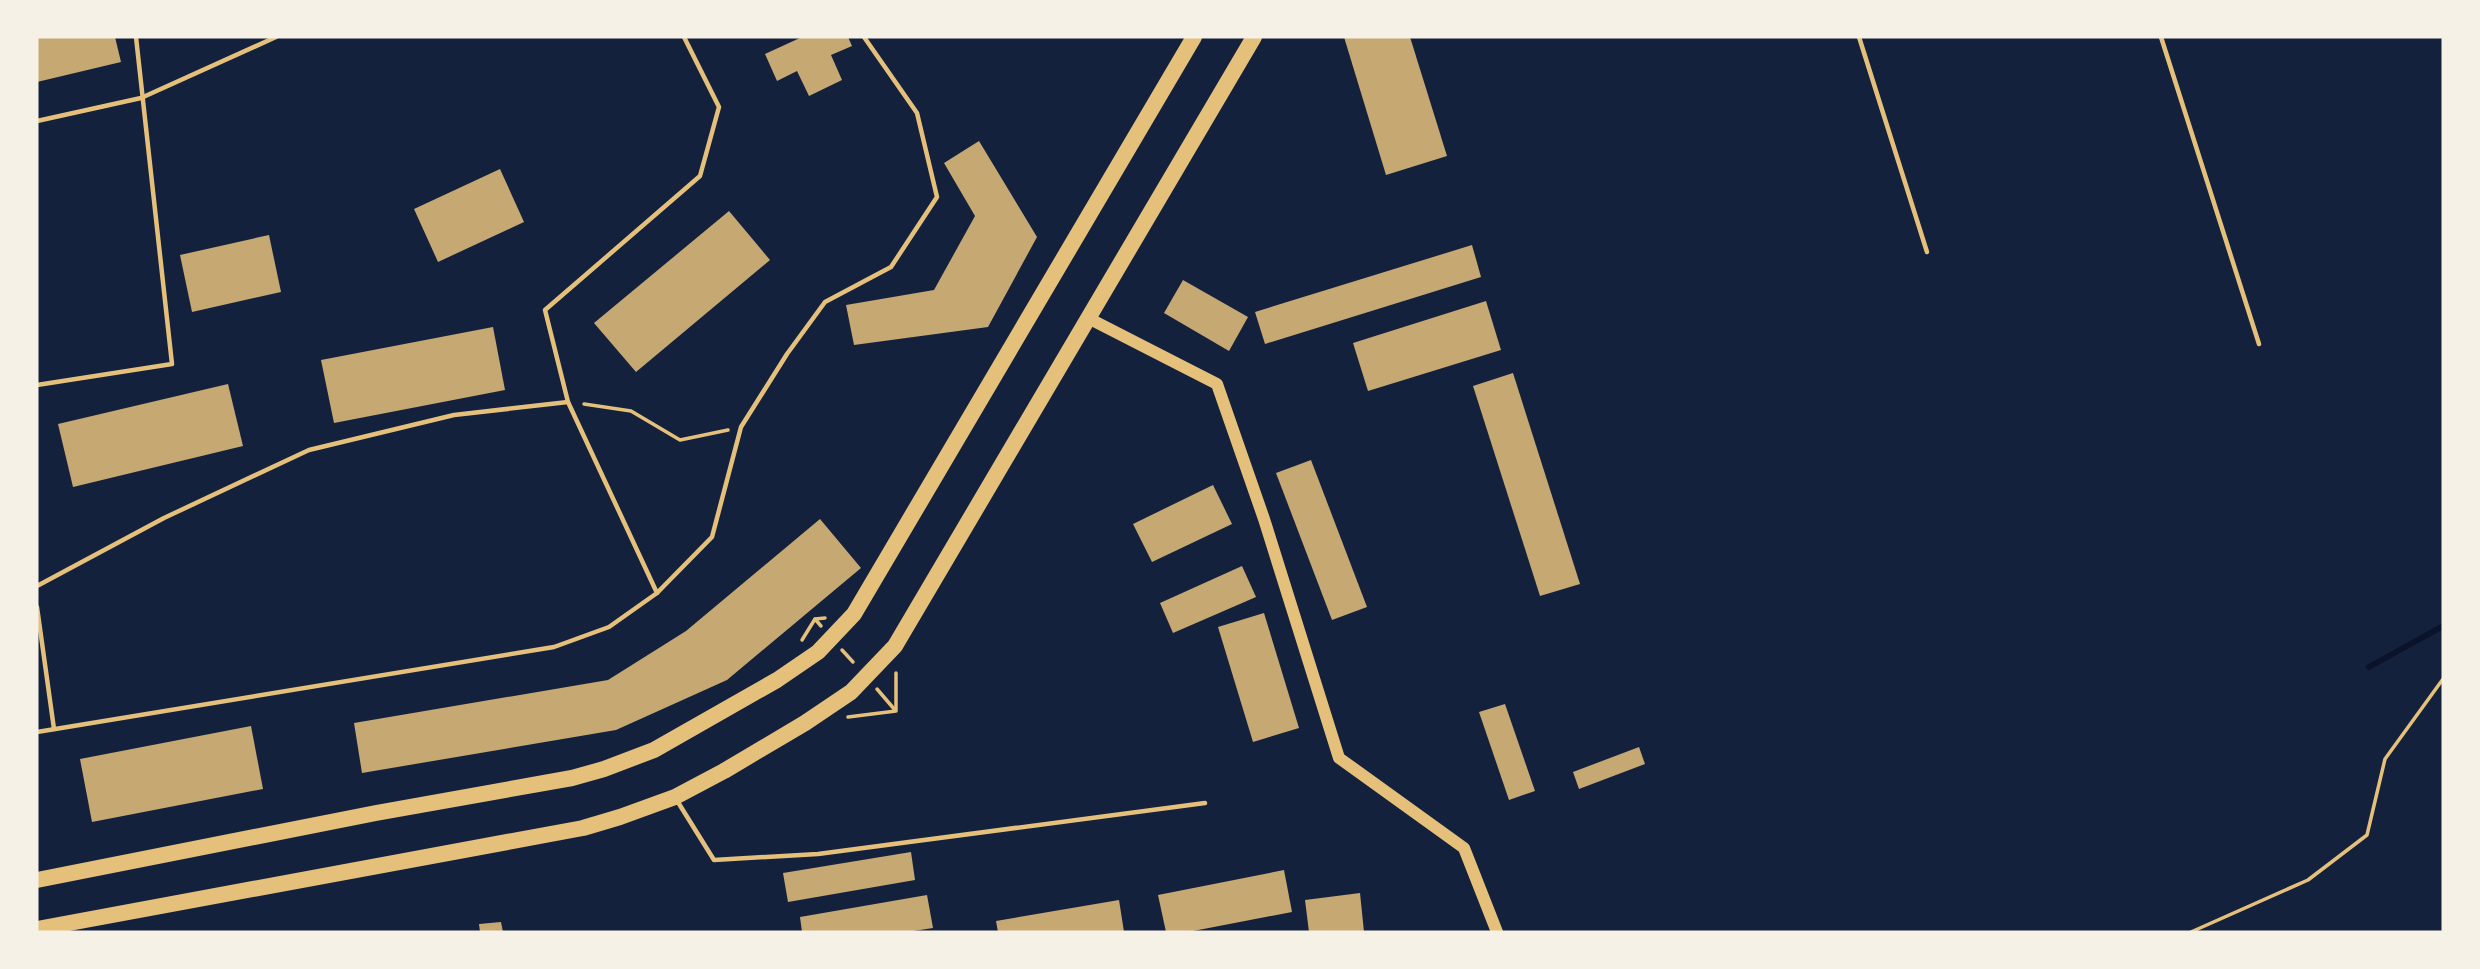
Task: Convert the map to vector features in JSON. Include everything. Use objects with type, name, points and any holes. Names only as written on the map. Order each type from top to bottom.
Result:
[{"type":"highway","points":[[37,880],[376,813],[572,778],[604,769],[654,750],[687,733],[777,680],[818,652],[854,614],[1194,37]]},
{"type":"highway","points":[[37,929],[583,828],[675,797],[724,771],[851,692],[895,646],[1254,37]]},
{"type":"street","points":[[1088,318],[1217,384],[1264,519],[1339,758],[1464,848],[1497,932]]},
{"type":"lane","points":[[37,385],[172,364],[136,37]]},
{"type":"lane","points":[[37,121],[141,98],[276,37]]},
{"type":"lane","points":[[657,593],[568,402],[545,310],[700,176],[719,107],[684,37]]},
{"type":"lane","points":[[37,732],[554,647],[609,627],[657,593],[712,537],[741,427],[787,354],[825,302],[891,267],[937,197],[916,113],[864,37]]},
{"type":"lane","points":[[1859,37],[1927,252]]},
{"type":"lane","points":[[2161,37],[2259,344]]},
{"type":"lane","points":[[37,586],[164,518],[309,450],[454,415],[568,402]]},
{"type":"lane","points":[[37,607],[54,730]]},
{"type":"lane","points":[[675,797],[714,860],[818,854],[1205,803]]},
{"type":"path","points":[[568,402],[631,411],[680,440],[741,427]]},
{"type":"path","points":[[2191,932],[2308,880],[2367,835],[2385,758],[2443,679]]},
{"type":"building","points":[[37,37],[115,37],[121,62],[37,82]]},
{"type":"building","points":[[802,37],[848,37],[852,46],[831,55],[842,80],[809,96],[797,71],[777,81],[765,54]]},
{"type":"building","points":[[1344,37],[1410,37],[1447,156],[1386,175]]},
{"type":"building","points":[[979,141],[1037,237],[988,327],[854,345],[846,305],[934,290],[975,216],[944,163]]},
{"type":"building","points":[[500,169],[524,222],[438,262],[414,209]]},
{"type":"building","points":[[729,211],[770,260],[636,372],[594,323]]},
{"type":"building","points":[[269,235],[281,292],[192,312],[180,255]]},
{"type":"building","points":[[1472,245],[1481,277],[1265,344],[1255,312]]},
{"type":"building","points":[[1183,280],[1248,317],[1229,351],[1164,313]]},
{"type":"building","points":[[1486,301],[1501,350],[1368,391],[1353,343]]},
{"type":"building","points":[[493,327],[505,390],[334,423],[321,360]]},
{"type":"building","points":[[1513,373],[1580,584],[1540,596],[1473,386]]},
{"type":"building","points":[[228,384],[243,446],[73,487],[58,424]]},
{"type":"building","points":[[1311,460],[1367,607],[1332,620],[1276,473]]},
{"type":"building","points":[[1213,485],[1232,524],[1152,562],[1133,524]]},
{"type":"building","points":[[820,519],[861,568],[727,680],[616,730],[362,773],[354,723],[608,680],[686,631]]},
{"type":"building","points":[[1242,566],[1256,597],[1173,633],[1160,603]]},
{"type":"building","points":[[1264,613],[1299,728],[1253,742],[1218,627]]},
{"type":"building","points":[[1505,704],[1535,791],[1509,800],[1479,712]]},
{"type":"building","points":[[251,726],[263,789],[92,822],[80,759]]},
{"type":"building","points":[[1639,747],[1645,764],[1579,789],[1573,772]]},
{"type":"building","points":[[911,852],[915,880],[788,902],[783,873]]},
{"type":"building","points":[[1284,870],[1292,912],[1188,932],[1166,932],[1158,895]]},
{"type":"building","points":[[1360,893],[1364,932],[1309,932],[1305,900]]},
{"type":"building","points":[[927,895],[933,928],[907,932],[802,932],[800,917]]},
{"type":"building","points":[[1119,900],[1124,932],[998,932],[996,921]]},
{"type":"building","points":[[501,922],[503,932],[480,932],[479,924]]},
{"type":"waterway","points":[[2369,667],[2443,626]]}]
